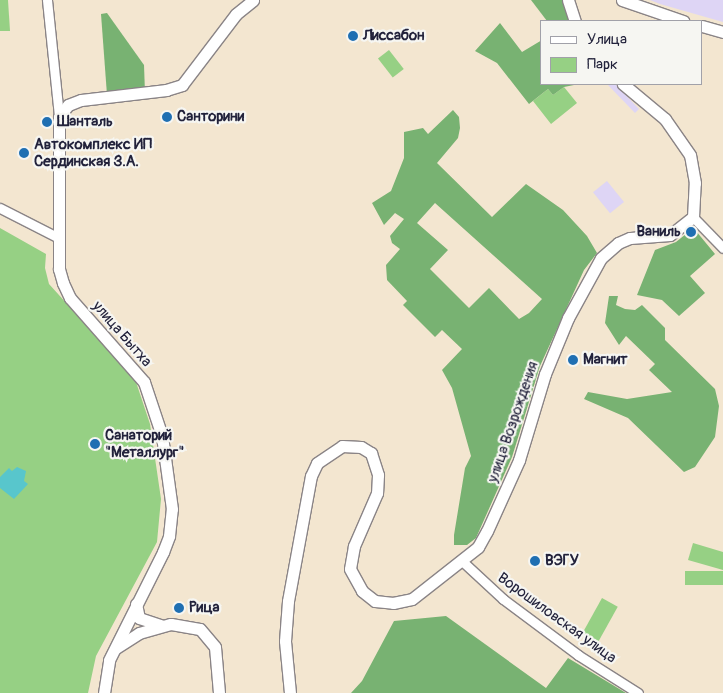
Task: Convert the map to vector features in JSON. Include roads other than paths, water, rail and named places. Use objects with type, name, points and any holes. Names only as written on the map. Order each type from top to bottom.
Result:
[{"type":"street","points":[[47,0],[59,116]]},
{"type":"street","points":[[59,116],[68,105],[81,100],[166,90],[182,85],[236,14],[253,0]]},
{"type":"street","points":[[568,0],[575,20]]},
{"type":"street","points":[[622,0],[680,20]]},
{"type":"street","points":[[703,26],[723,32]]},
{"type":"street","points":[[625,85],[665,119],[690,155],[695,183],[693,217],[723,248]]},
{"type":"street","name":"улица Бытха","points":[[59,116],[59,269],[70,298],[144,382],[162,436],[171,522],[163,552],[136,604],[106,670],[104,693]]},
{"type":"street","points":[[0,208],[59,238]]},
{"type":"street","name":"улица Возрождения","points":[[290,693],[285,641],[288,601],[311,476],[317,463],[327,454],[342,446],[361,447],[371,453],[376,463],[377,493],[350,557],[350,569],[362,591],[375,601],[393,603],[412,599],[478,547],[487,532],[519,460],[545,374],[568,318],[600,258],[618,243],[630,238],[670,235],[693,217]]},
{"type":"street","name":"Ворошиловская улица","points":[[462,561],[503,599],[578,655],[638,693]]},
{"type":"street","points":[[136,604],[138,618],[164,625]]},
{"type":"street","points":[[116,648],[139,633],[164,625],[186,624],[209,636],[218,658],[218,693]]},
{"type":"water","points":[[17,467],[26,471],[24,481],[28,484],[14,499],[0,488],[0,477],[9,468],[12,471]]},
{"type":"place","name":"Лиссабон","points":[[353,36]]},
{"type":"place","name":"Санторини","points":[[167,117]]},
{"type":"place","name":"Шанталь","points":[[47,122]]},
{"type":"place","name":"Автокомплекс ИП Сердинская З.А.","points":[[24,153]]},
{"type":"place","name":"Ваниль","points":[[691,232]]},
{"type":"place","name":"Магнит","points":[[573,360]]},
{"type":"place","name":"Санаторий \"Металлург\"","points":[[95,444]]},
{"type":"place","name":"ВЭГУ","points":[[535,561]]},
{"type":"place","name":"Рица","points":[[179,608]]}]
